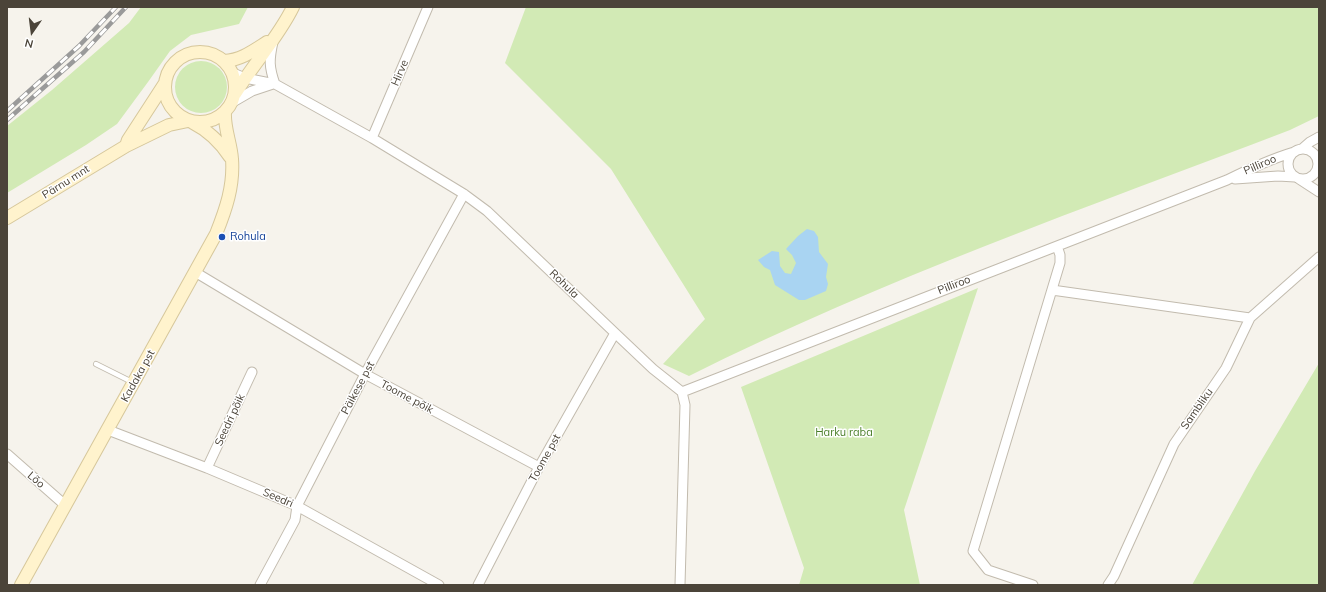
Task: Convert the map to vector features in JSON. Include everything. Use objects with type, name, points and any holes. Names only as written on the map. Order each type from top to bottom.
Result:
[{"type":"main road","points":[[188,120],[202,122],[213,120],[225,112],[245,78],[294,7]]},
{"type":"main road","points":[[224,61],[232,61],[245,56],[275,36]]},
{"type":"main road","points":[[232,159],[220,142],[204,128],[178,114],[170,105],[166,95],[165,84],[168,72],[176,62],[187,54],[202,52],[210,53],[224,61],[233,73],[236,85],[234,98]]},
{"type":"main road","points":[[126,146],[128,140],[165,84]]},
{"type":"main road","name":"Kadaka pst","points":[[22,585],[216,234],[227,205],[232,184],[232,159],[225,112]]},
{"type":"main road","name":"Pärnu mnt","points":[[7,218],[126,146],[169,125],[188,120]]},
{"type":"street","name":"Hirve","points":[[372,138],[428,7]]},
{"type":"street","points":[[234,98],[274,84],[269,66],[269,58],[275,36]]},
{"type":"street","name":"Rohula","points":[[233,73],[245,78],[274,84],[372,138],[464,194],[487,210],[653,369],[682,392]]},
{"type":"street","name":"Pilliroo","points":[[682,392],[1228,180],[1248,170],[1298,151],[1319,137]]},
{"type":"street","points":[[1298,151],[1312,151],[1318,158],[1318,171],[1308,179],[1297,178],[1291,174],[1288,165],[1290,156],[1298,151]]},
{"type":"street","name":"Pilliroo","points":[[1228,180],[1278,176],[1297,178],[1319,192]]},
{"type":"street","name":"Päikese pst","points":[[260,585],[295,520],[297,506],[365,374],[464,194]]},
{"type":"street","points":[[1033,585],[988,570],[973,550],[1060,262],[1060,255],[1057,246]]},
{"type":"street","name":"Sambliku","points":[[1108,585],[1114,576],[1174,444],[1226,368],[1250,318],[1319,258]]},
{"type":"street","name":"Toome põik","points":[[195,272],[365,374],[539,468]]},
{"type":"street","points":[[1052,290],[1250,318]]},
{"type":"street","name":"Toome pst","points":[[478,585],[539,468],[615,333]]},
{"type":"street","name":"Seedri põik","points":[[207,468],[252,372]]},
{"type":"street","points":[[680,585],[685,405],[682,392]]},
{"type":"street","name":"Seedri","points":[[108,430],[207,468],[297,506],[439,585]]},
{"type":"street","name":"Lõo","points":[[7,454],[66,506]]},
{"type":"lane","points":[[96,364],[134,383]]},
{"type":"green space","points":[[141,7],[248,7],[239,24],[191,35],[170,51],[117,124],[86,145],[7,193],[7,126],[52,90],[129,23]]},
{"type":"green space","points":[[526,7],[1319,7],[1319,116],[1290,130],[1062,216],[911,276],[836,307],[689,376],[663,364],[705,319],[611,169],[505,63]]},
{"type":"green space","points":[[201,61],[211,63],[219,69],[225,77],[227,87],[225,97],[219,105],[211,111],[201,113],[191,111],[183,105],[177,97],[175,87],[177,77],[183,69],[191,63]]},
{"type":"green space","name":"Harku raba","points":[[978,288],[904,510],[920,585],[799,585],[804,568],[741,387]]},
{"type":"green space","points":[[1319,363],[1319,585],[1192,585],[1255,471]]},
{"type":"water","points":[[807,229],[814,231],[818,237],[819,252],[828,264],[826,277],[828,284],[826,291],[805,300],[799,300],[775,285],[770,270],[764,267],[758,260],[772,251],[779,252],[780,266],[785,273],[791,274],[796,263],[792,255],[786,249]]},
{"type":"railway","points":[[7,111],[79,46],[116,7]]},
{"type":"railway","points":[[7,120],[84,52],[126,7]]},
{"type":"place","name":"Rohula","points":[[222,237]]}]
